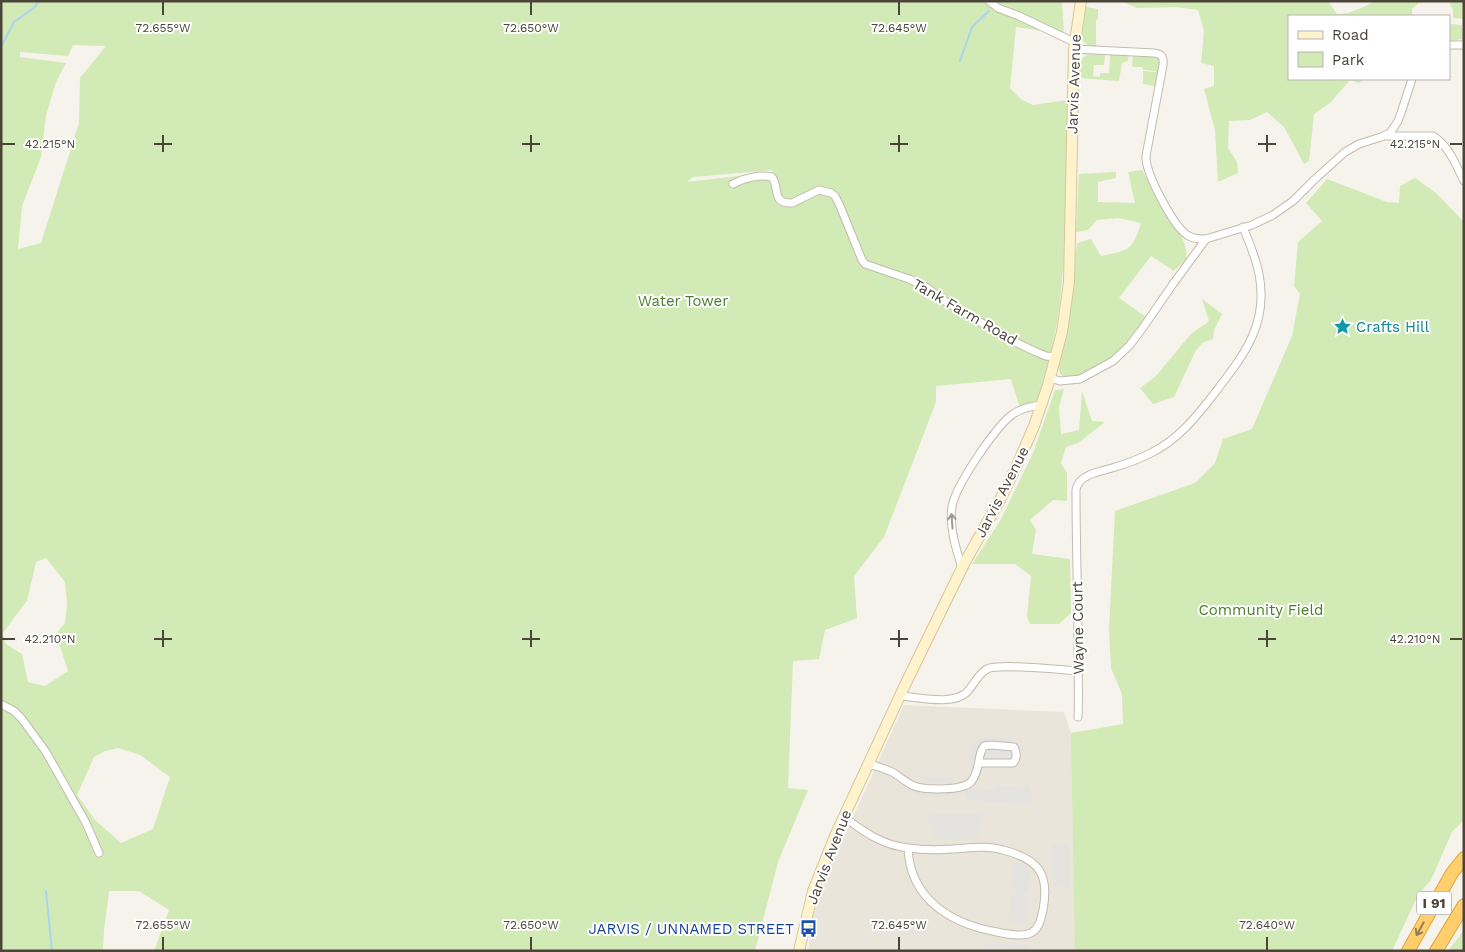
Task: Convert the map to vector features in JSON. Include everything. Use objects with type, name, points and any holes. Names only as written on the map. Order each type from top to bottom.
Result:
[{"type":"highway","name":"I 91","points":[[1408,951],[1448,881],[1464,858]]},
{"type":"highway","name":"I 91","points":[[1436,951],[1461,909]]},
{"type":"street","points":[[989,1],[998,8],[1019,16],[1074,46],[1156,53],[1162,56],[1164,59],[1146,164],[1164,204],[1175,222],[1189,236],[1196,239],[1206,239],[1268,218],[1287,206],[1345,152],[1367,141],[1385,136],[1433,136],[1440,140],[1450,153],[1464,181]]},
{"type":"street","name":"Jarvis Avenue","points":[[800,951],[816,883],[844,817],[962,568],[1012,476],[1027,444],[1042,405],[1056,358],[1069,282],[1074,46],[1081,1]]},
{"type":"street","points":[[1450,45],[1464,45]]},
{"type":"street","points":[[1385,136],[1398,121],[1412,80]]},
{"type":"street","name":"Tank Farm Road","points":[[734,184],[743,180],[766,176],[772,177],[779,199],[782,202],[788,203],[792,203],[820,190],[831,193],[835,196],[840,206],[865,264],[926,287],[946,302],[1009,339],[1034,352],[1056,358]]},
{"type":"street","name":"Wayne Court","points":[[1078,717],[1080,694],[1078,671],[1076,490],[1080,482],[1093,473],[1149,454],[1177,437],[1205,406],[1250,344],[1260,317],[1261,289],[1257,266],[1243,227]]},
{"type":"street","points":[[1050,378],[1060,381],[1080,379],[1114,360],[1129,346],[1142,329],[1206,239]]},
{"type":"street","points":[[962,568],[952,519],[952,506],[957,490],[970,468],[1007,419],[1019,410],[1042,405]]},
{"type":"street","points":[[900,696],[956,699],[967,692],[981,674],[990,668],[1013,667],[1078,671]]},
{"type":"street","points":[[1,704],[22,719],[46,752],[79,810],[99,853]]},
{"type":"street","points":[[868,764],[891,772],[914,786],[936,789],[966,785],[974,778],[981,750],[984,746],[1014,747],[1016,757],[1013,764],[979,763]]},
{"type":"street","points":[[844,817],[863,832],[882,843],[929,850],[995,848],[1026,858],[1040,871],[1045,880],[1046,896],[1038,925],[1031,933],[1003,933],[970,925],[945,914],[932,904],[918,886],[910,864],[908,848]]},
{"type":"shaded area","points":[[904,705],[1064,712],[1071,733],[1076,732],[1081,951],[808,951],[812,919],[828,872]]},
{"type":"shaded area","points":[[985,737],[1017,739],[1015,768],[969,765],[972,746],[978,739]]},
{"type":"shaded area","points":[[923,777],[953,778],[954,784],[923,782]]},
{"type":"shaded area","points":[[904,783],[963,789],[963,793],[932,797],[917,795],[902,788]]},
{"type":"shaded area","points":[[994,786],[1030,787],[1030,792],[1033,793],[1032,804],[988,802],[969,799],[965,796],[966,789],[979,788],[993,791]]},
{"type":"shaded area","points":[[927,813],[980,814],[978,840],[933,839],[934,824],[927,823]]},
{"type":"shaded area","points":[[1053,844],[1069,844],[1070,887],[1053,887]]},
{"type":"shaded area","points":[[1014,863],[1018,863],[1025,867],[1025,869],[1030,870],[1027,893],[1022,894],[1023,897],[1027,898],[1025,925],[1008,922],[1011,897],[1016,896],[1016,890],[1012,889]]},
{"type":"shaded area","points":[[984,943],[1030,945],[1030,951],[983,951]]},
{"type":"green space","name":"Water Tower","points":[[1,1],[1062,1],[1064,34],[1016,27],[1010,88],[1022,100],[1033,105],[1067,100],[1064,262],[1054,337],[1037,400],[1020,408],[1011,379],[936,386],[936,402],[884,537],[854,576],[857,618],[825,630],[819,659],[793,661],[788,788],[808,790],[778,862],[755,951],[154,951],[169,910],[139,891],[109,891],[103,951],[1,951]],"holes":[[[73,45],[106,46],[80,78],[79,123],[41,243],[18,249],[22,206],[41,157],[46,116],[56,82],[66,63],[20,57],[20,52],[68,56]],[[772,170],[772,172],[687,182],[693,177]],[[46,558],[65,582],[67,604],[65,623],[56,634],[68,671],[45,686],[28,682],[22,654],[6,644],[3,633],[27,601],[36,562]],[[118,748],[140,755],[170,777],[153,829],[121,843],[95,820],[77,795],[94,757],[105,751]]]},
{"type":"green space","points":[[1121,1],[1223,1],[1225,3],[1230,1],[1328,1],[1337,14],[1348,13],[1374,1],[1421,1],[1412,9],[1412,15],[1288,15],[1288,80],[1350,80],[1330,103],[1314,114],[1309,161],[1304,164],[1284,127],[1267,112],[1250,120],[1229,121],[1228,148],[1237,162],[1238,173],[1218,182],[1215,130],[1204,89],[1214,86],[1214,66],[1201,63],[1204,31],[1198,10],[1175,7],[1137,8]]},
{"type":"green space","points":[[1448,1],[1464,1],[1464,19],[1453,18],[1453,9]]},
{"type":"green space","points":[[1086,7],[1098,9],[1096,47],[1087,45],[1081,39]]},
{"type":"green space","points":[[1450,24],[1462,25],[1463,39],[1450,41]]},
{"type":"green space","points":[[1089,54],[1105,56],[1104,65],[1094,65],[1093,76],[1100,77],[1100,73],[1109,73],[1110,55],[1129,55],[1128,61],[1122,63],[1119,81],[1079,78],[1081,60]]},
{"type":"green space","points":[[1133,55],[1159,59],[1160,64],[1155,86],[1143,84],[1143,71],[1156,71],[1143,70],[1142,67],[1132,66]]},
{"type":"green space","points":[[1350,80],[1362,80],[1359,83]]},
{"type":"green space","points":[[1142,170],[1182,237],[1185,245],[1186,259],[1174,271],[1151,256],[1119,298],[1146,317],[1139,328],[1122,348],[1102,365],[1079,376],[1066,379],[1060,374],[1058,367],[1067,328],[1077,243],[1091,239],[1101,256],[1123,251],[1132,245],[1141,223],[1118,218],[1097,220],[1088,230],[1076,232],[1079,174],[1116,172],[1116,178],[1098,182],[1098,202],[1135,203],[1128,172]]},
{"type":"green space","name":"Community Field","points":[[1415,178],[1436,193],[1464,222],[1464,820],[1452,832],[1431,880],[1418,895],[1392,951],[1075,951],[1071,733],[1123,724],[1122,694],[1111,668],[1109,629],[1115,511],[1195,483],[1215,463],[1223,439],[1252,429],[1292,336],[1300,294],[1294,286],[1298,242],[1322,221],[1306,203],[1327,179],[1387,202],[1399,203],[1400,186]]},
{"type":"green space","points":[[1202,299],[1222,314],[1214,330],[1213,339],[1202,343],[1195,352],[1174,397],[1153,404],[1140,388],[1155,377],[1191,334],[1209,321]]},
{"type":"green space","points":[[1064,389],[1059,407],[1061,434],[1079,430],[1082,391],[1092,421],[1105,422],[1078,443],[1066,447],[1061,463],[1067,473],[1067,501],[1053,500],[1030,520],[1036,530],[1032,554],[1070,559],[1071,613],[1059,624],[1030,624],[1027,617],[1031,576],[1015,564],[972,564],[1000,521],[1033,453],[1055,390]]},
{"type":"green space","points":[[1464,930],[1464,951],[1448,951]]},
{"type":"waterway","points":[[1,47],[14,22],[35,7],[38,1]]},
{"type":"waterway","points":[[960,61],[972,27],[989,11]]},
{"type":"waterway","points":[[46,891],[52,951]]},
{"type":"place","name":"Crafts Hill","points":[[1342,327]]},
{"type":"place","name":"JARVIS / UNNAMED STREET","points":[[808,929]]}]
